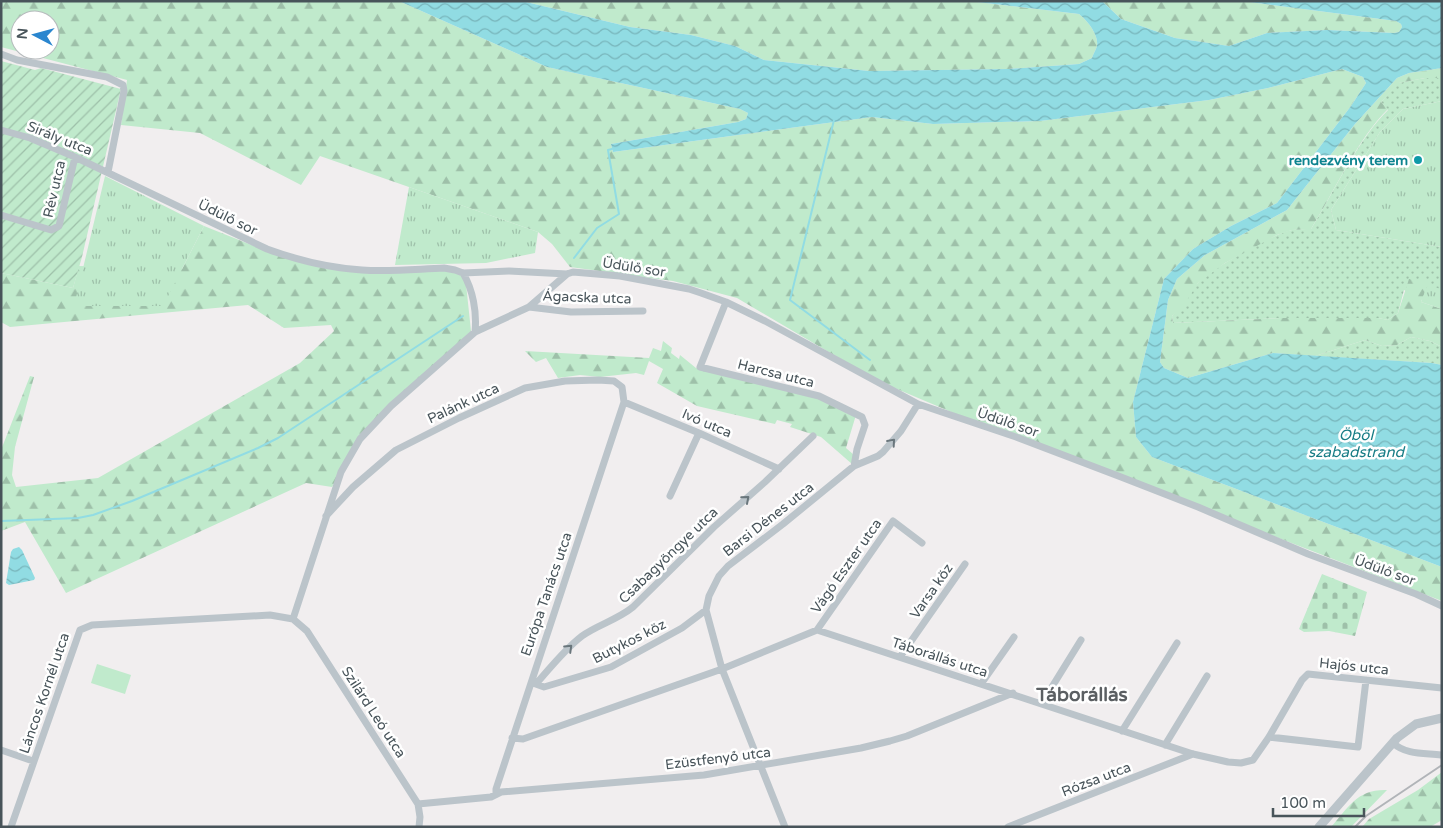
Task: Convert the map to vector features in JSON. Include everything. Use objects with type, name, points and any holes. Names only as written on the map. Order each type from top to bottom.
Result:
[{"type":"street","points":[[1,54],[17,60],[108,77],[124,85],[108,172]]},
{"type":"street","name":"Sirály utca","points":[[1,130],[30,138],[108,172]]},
{"type":"street","name":"Rév utca","points":[[1,215],[51,230],[56,229],[59,226],[75,157]]},
{"type":"street","name":"Üdülő sor","points":[[108,172],[245,239],[285,256],[357,270],[444,268],[463,273],[509,271],[567,274],[587,273],[629,277],[689,289],[726,302],[918,404],[1016,437],[1121,477],[1198,507],[1308,554],[1416,594],[1442,606]]},
{"type":"street","points":[[463,273],[470,284],[475,332]]},
{"type":"street","points":[[293,619],[341,472],[360,439],[390,406],[475,332],[529,307],[567,274]]},
{"type":"street","name":"Harcsa utca","points":[[726,302],[700,367],[819,396],[862,417],[865,426],[857,449],[854,466]]},
{"type":"street","name":"Ágacska utca","points":[[529,307],[571,312],[643,311]]},
{"type":"street","name":"Palánk utca","points":[[326,516],[353,487],[396,450],[459,418],[525,388],[565,381],[614,381],[622,387],[624,402]]},
{"type":"street","name":"Ivó utca","points":[[624,402],[779,469]]},
{"type":"street","name":"Európa Tanács utca","points":[[496,794],[512,738],[533,683],[624,402]]},
{"type":"street","name":"Barsi Dénes utca","points":[[706,610],[714,585],[728,566],[854,466],[878,456],[901,431],[918,404]]},
{"type":"street","points":[[670,496],[699,433]]},
{"type":"street","name":"Csabagyöngye utca","points":[[533,683],[584,634],[621,616],[633,607],[714,527],[813,436]]},
{"type":"street","name":"Vágó Eszter utca","points":[[817,630],[893,522],[922,543]]},
{"type":"street","name":"Varsa köz","points":[[900,657],[965,564]]},
{"type":"street","points":[[706,610],[722,668],[785,827]]},
{"type":"street","name":"Butykos köz","points":[[533,683],[544,687],[611,667],[682,628],[706,610]]},
{"type":"street","name":"Láncos Kornél utca","points":[[11,827],[76,636],[84,627],[101,624],[270,615],[293,619]]},
{"type":"street","name":"Szilárd Leó utca","points":[[293,619],[307,631],[418,804]]},
{"type":"street","points":[[512,738],[523,739],[722,668],[817,630]]},
{"type":"street","name":"Táborállás utca","points":[[817,630],[1013,693],[1193,754],[1220,760],[1250,762],[1269,737]]},
{"type":"street","points":[[981,684],[1014,637]]},
{"type":"street","points":[[1042,703],[1081,640]]},
{"type":"street","points":[[1122,731],[1177,643]]},
{"type":"street","name":"Hajós utca","points":[[1269,737],[1302,680],[1308,674],[1442,688]]},
{"type":"street","points":[[1165,745],[1208,676]]},
{"type":"street","points":[[1269,737],[1358,747],[1366,680]]},
{"type":"street","name":"Ezüstfenyő utca","points":[[418,804],[491,797],[496,794],[704,775],[761,766],[890,741],[1013,693]]},
{"type":"street","points":[[1319,827],[1405,731],[1416,724],[1442,718]]},
{"type":"street","points":[[1393,744],[1399,749],[1409,752],[1441,755]]},
{"type":"street","points":[[1,750],[33,761]]},
{"type":"street","name":"Rózsa utca","points":[[1008,827],[1193,754]]},
{"type":"street","points":[[418,804],[419,827]]},
{"type":"green space","points":[[1,1],[399,1],[547,67],[740,109],[748,113],[746,119],[738,122],[611,144],[613,152],[872,117],[933,124],[1040,121],[1209,100],[1268,88],[1342,69],[1363,77],[1366,83],[1351,106],[1277,203],[1231,226],[1193,249],[1164,279],[1133,402],[1136,437],[1152,457],[1442,567],[1442,601],[956,414],[878,381],[737,298],[673,281],[570,267],[552,244],[538,232],[320,156],[301,185],[200,133],[121,125],[127,80],[51,60],[60,60],[60,10],[10,10],[10,49],[1,47]]},
{"type":"green space","points":[[522,1],[968,1],[1079,14],[1089,24],[1096,37],[1097,46],[1092,58],[1079,64],[1008,69],[869,71],[764,60],[735,46],[691,35],[630,27]]},
{"type":"green space","points":[[1102,1],[1242,1],[1396,21],[1402,27],[1399,32],[1394,33],[1327,30],[1267,33],[1229,46],[1175,38],[1121,19]]},
{"type":"green space","points":[[1,61],[35,70],[41,68],[121,89],[73,288],[1,273]]},
{"type":"green space","points":[[1442,68],[1442,78],[1425,78],[1399,83],[1381,102],[1388,109],[1377,121],[1357,150],[1311,229],[1292,230],[1277,235],[1225,263],[1198,283],[1182,308],[1172,316],[1173,323],[1281,318],[1378,318],[1388,320],[1398,313],[1409,279],[1424,281],[1428,284],[1421,302],[1442,309],[1442,347],[1430,341],[1411,337],[1397,345],[1382,346],[1365,340],[1315,356],[1273,353],[1188,378],[1164,368],[1160,362],[1168,300],[1177,279],[1205,255],[1287,210],[1355,124],[1397,78],[1409,73]]},
{"type":"green space","points":[[1425,78],[1442,78],[1442,101],[1403,109],[1380,132],[1331,210],[1336,230],[1442,247],[1442,309],[1404,290],[1398,313],[1388,320],[1378,318],[1281,318],[1173,323],[1172,316],[1194,287],[1216,269],[1258,244],[1283,233],[1311,229],[1357,151],[1377,122],[1388,110],[1381,102],[1398,83]]},
{"type":"green space","points":[[1442,101],[1442,247],[1336,230],[1331,210],[1380,132],[1403,109]]},
{"type":"green space","points":[[105,176],[204,226],[163,306],[74,306]]},
{"type":"green space","points":[[409,187],[538,232],[535,253],[486,263],[395,265]]},
{"type":"green space","points":[[204,226],[279,256],[338,269],[460,271],[466,284],[471,331],[360,439],[332,487],[306,483],[66,593],[25,522],[1,531],[1,450],[30,376],[34,377],[15,447],[12,475],[16,487],[98,478],[300,363],[334,331],[331,325],[284,328],[248,305],[10,327],[1,322],[1,273],[73,288],[79,266],[182,269]]},
{"type":"green space","points":[[1428,284],[1442,290],[1442,309],[1421,302]]},
{"type":"green space","points":[[1411,337],[1430,341],[1442,347],[1442,365],[1315,356],[1365,340],[1382,346],[1397,345]]},
{"type":"green space","points":[[663,341],[672,348],[671,353],[679,359],[680,355],[696,368],[817,398],[856,415],[846,448],[854,455],[852,464],[821,437],[790,427],[792,424],[777,420],[775,424],[697,406],[657,383],[663,369],[649,361],[644,375],[636,373],[600,377],[580,375],[558,378],[546,358],[536,362],[525,351],[649,358],[653,348],[661,351]]},
{"type":"green space","points":[[1322,574],[1367,592],[1355,636],[1329,631],[1304,632],[1299,629]]},
{"type":"green space","points":[[97,664],[131,675],[125,694],[91,683]]},
{"type":"green space","points":[[1442,772],[1442,820],[1430,827],[1362,827],[1369,819],[1418,790]]},
{"type":"green space","points":[[1377,790],[1387,790],[1351,827],[1331,827],[1349,806],[1361,796]]},
{"type":"water","name":"Öböl szabadstrand","points":[[399,1],[522,1],[630,27],[691,35],[735,46],[764,60],[869,71],[1008,69],[1079,64],[1092,58],[1097,48],[1094,33],[1089,24],[1079,14],[968,1],[1102,1],[1121,19],[1175,38],[1229,46],[1267,33],[1327,30],[1394,33],[1399,32],[1402,27],[1396,21],[1242,1],[1442,1],[1442,68],[1409,73],[1397,78],[1355,124],[1287,210],[1205,255],[1177,279],[1168,300],[1160,362],[1164,368],[1188,378],[1273,353],[1442,365],[1442,567],[1152,457],[1136,437],[1133,402],[1164,279],[1193,249],[1231,226],[1277,203],[1351,106],[1366,83],[1363,77],[1342,69],[1268,88],[1209,100],[1040,121],[933,124],[872,117],[613,152],[611,144],[738,122],[746,119],[748,113],[740,109],[547,67]]},
{"type":"water","points":[[19,547],[35,578],[34,580],[9,585],[6,583],[11,552]]},
{"type":"waterway","points":[[834,120],[790,300],[870,360]]},
{"type":"waterway","points":[[574,258],[597,228],[619,214],[608,150],[612,149]]},
{"type":"waterway","points":[[1,521],[78,518],[93,515],[132,501],[258,448],[278,438],[463,316]]},
{"type":"railway","points":[[1355,827],[1366,816],[1442,765]]},
{"type":"place","name":"rendezvény terem","points":[[1418,160]]},
{"type":"district","name":"Táborállás","points":[[1082,694]]}]
